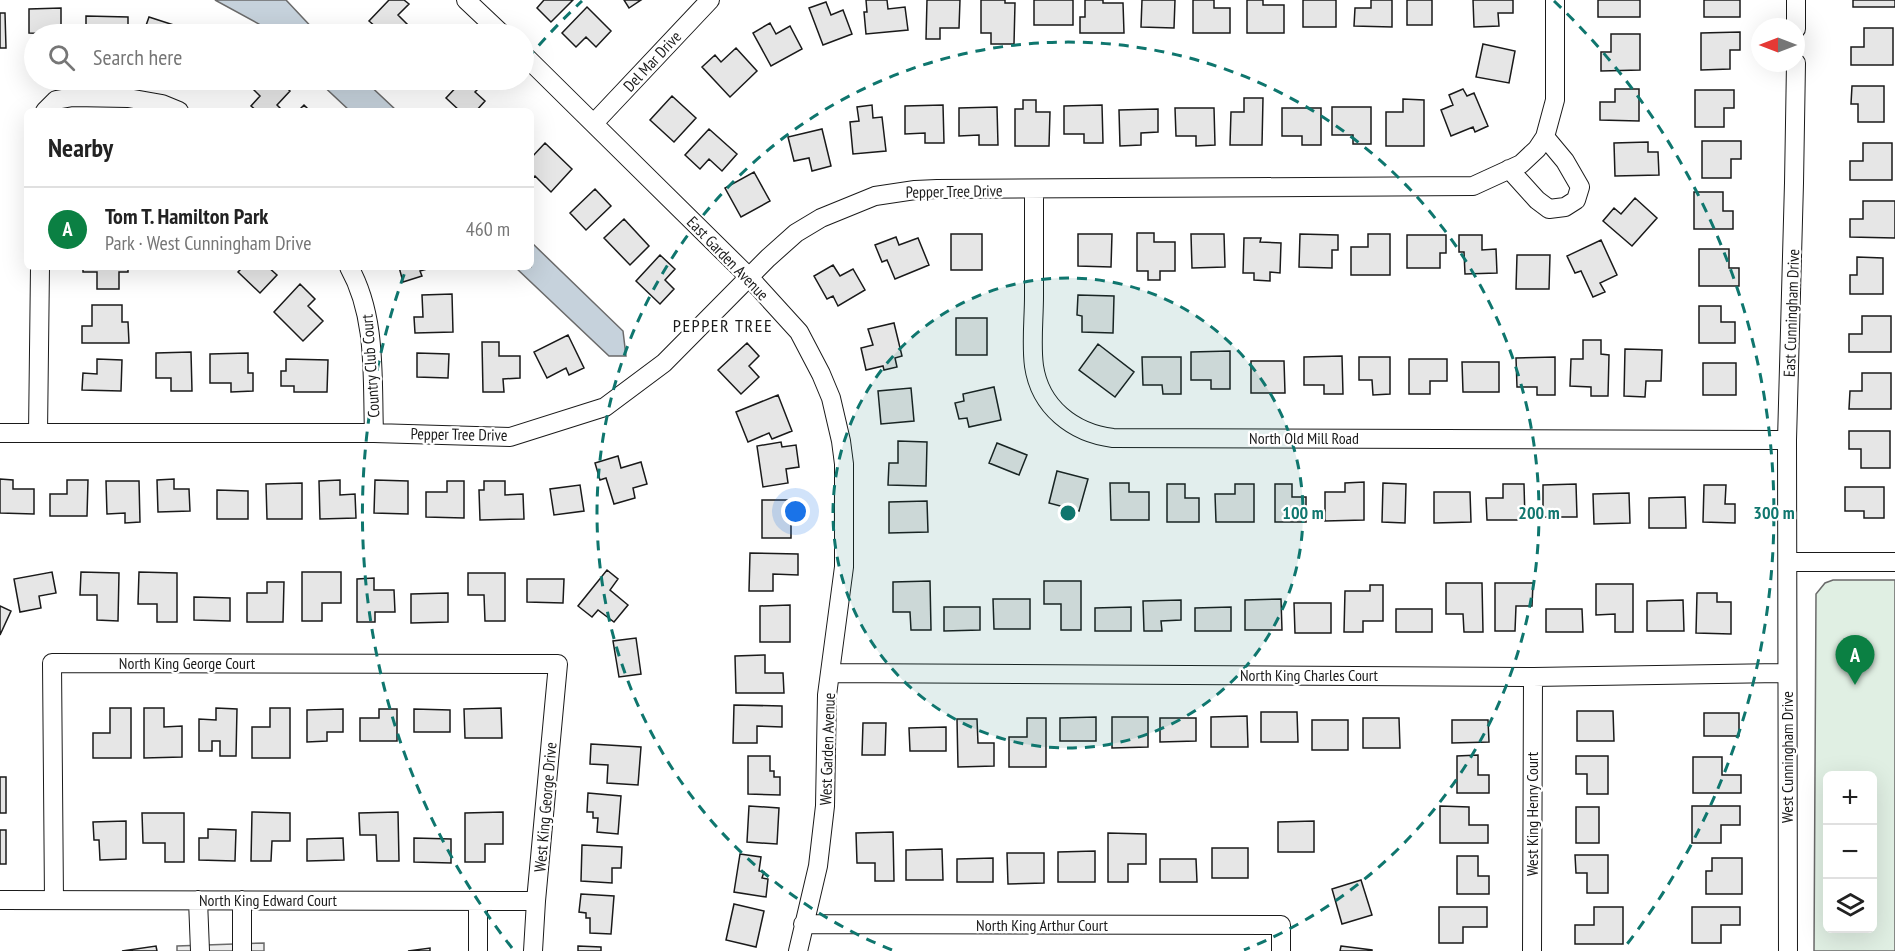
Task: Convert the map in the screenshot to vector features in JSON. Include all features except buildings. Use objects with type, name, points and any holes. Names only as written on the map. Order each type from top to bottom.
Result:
[{"type":"street","points":[[466,0],[491,24]]},
{"type":"street","name":"Del Mar Drive","points":[[594,123],[710,0]]},
{"type":"street","name":"Pepper Tree Drive","points":[[0,433],[375,433],[510,437],[605,407],[664,363],[796,233],[820,218],[865,200],[915,190],[1473,186],[1521,164],[1545,137],[1555,100],[1555,0]]},
{"type":"street","points":[[1796,0],[1796,18]]},
{"type":"street","name":"East Garden Avenue","points":[[534,65],[749,277],[799,332],[831,398],[841,441],[844,464],[844,544]]},
{"type":"street","name":"East Cunningham Drive","points":[[1788,562],[1787,440],[1796,72]]},
{"type":"street","points":[[48,108],[56,100],[72,97],[128,98],[172,108]]},
{"type":"street","points":[[1509,169],[1537,200],[1549,209],[1565,207],[1576,200],[1580,187],[1565,161],[1545,137]]},
{"type":"street","name":"North Old Mill Road","points":[[1034,189],[1034,364],[1043,394],[1053,409],[1072,425],[1084,431],[1113,438],[1787,440]]},
{"type":"street","points":[[38,434],[40,270]]},
{"type":"street","name":"Country Club Court","points":[[350,270],[362,296],[369,324],[375,433]]},
{"type":"street","name":"West Garden Avenue","points":[[798,951],[818,866],[825,806],[827,695],[842,592],[844,544]]},
{"type":"street","points":[[1788,562],[1895,562]]},
{"type":"street","name":"West Cunningham Drive","points":[[1788,562],[1788,951]]},
{"type":"street","name":"North King George Court","points":[[54,900],[52,663],[558,664]]},
{"type":"street","name":"West King George Drive","points":[[533,951],[558,664]]},
{"type":"street","name":"North King Charles Court","points":[[830,673],[1533,676],[1787,673]]},
{"type":"street","name":"West King Henry Court","points":[[1532,951],[1533,676]]},
{"type":"street","name":"North King Edward Court","points":[[0,900],[536,901]]},
{"type":"street","points":[[198,900],[200,951]]},
{"type":"street","points":[[242,900],[242,951]]},
{"type":"street","points":[[478,901],[478,951]]},
{"type":"street","name":"North King Arthur Court","points":[[803,924],[1281,925],[1281,951]]},
{"type":"green space","points":[[1833,580],[1895,580],[1895,951],[1814,951],[1816,594],[1825,583]]},
{"type":"shaded area","points":[[215,0],[286,0],[309,24],[259,24]]},
{"type":"shaded area","points":[[328,90],[375,90],[394,108],[347,108]]},
{"type":"shaded area","points":[[534,245],[623,331],[626,356],[609,356],[518,270],[534,270]]},
{"type":"shaded area","points":[[264,943],[264,951],[177,951],[177,946]]},
{"type":"place","name":"Tom T. Hamilton Park","points":[[1855,685]]},
{"type":"district","name":"PEPPER TREE","points":[[723,325]]}]
